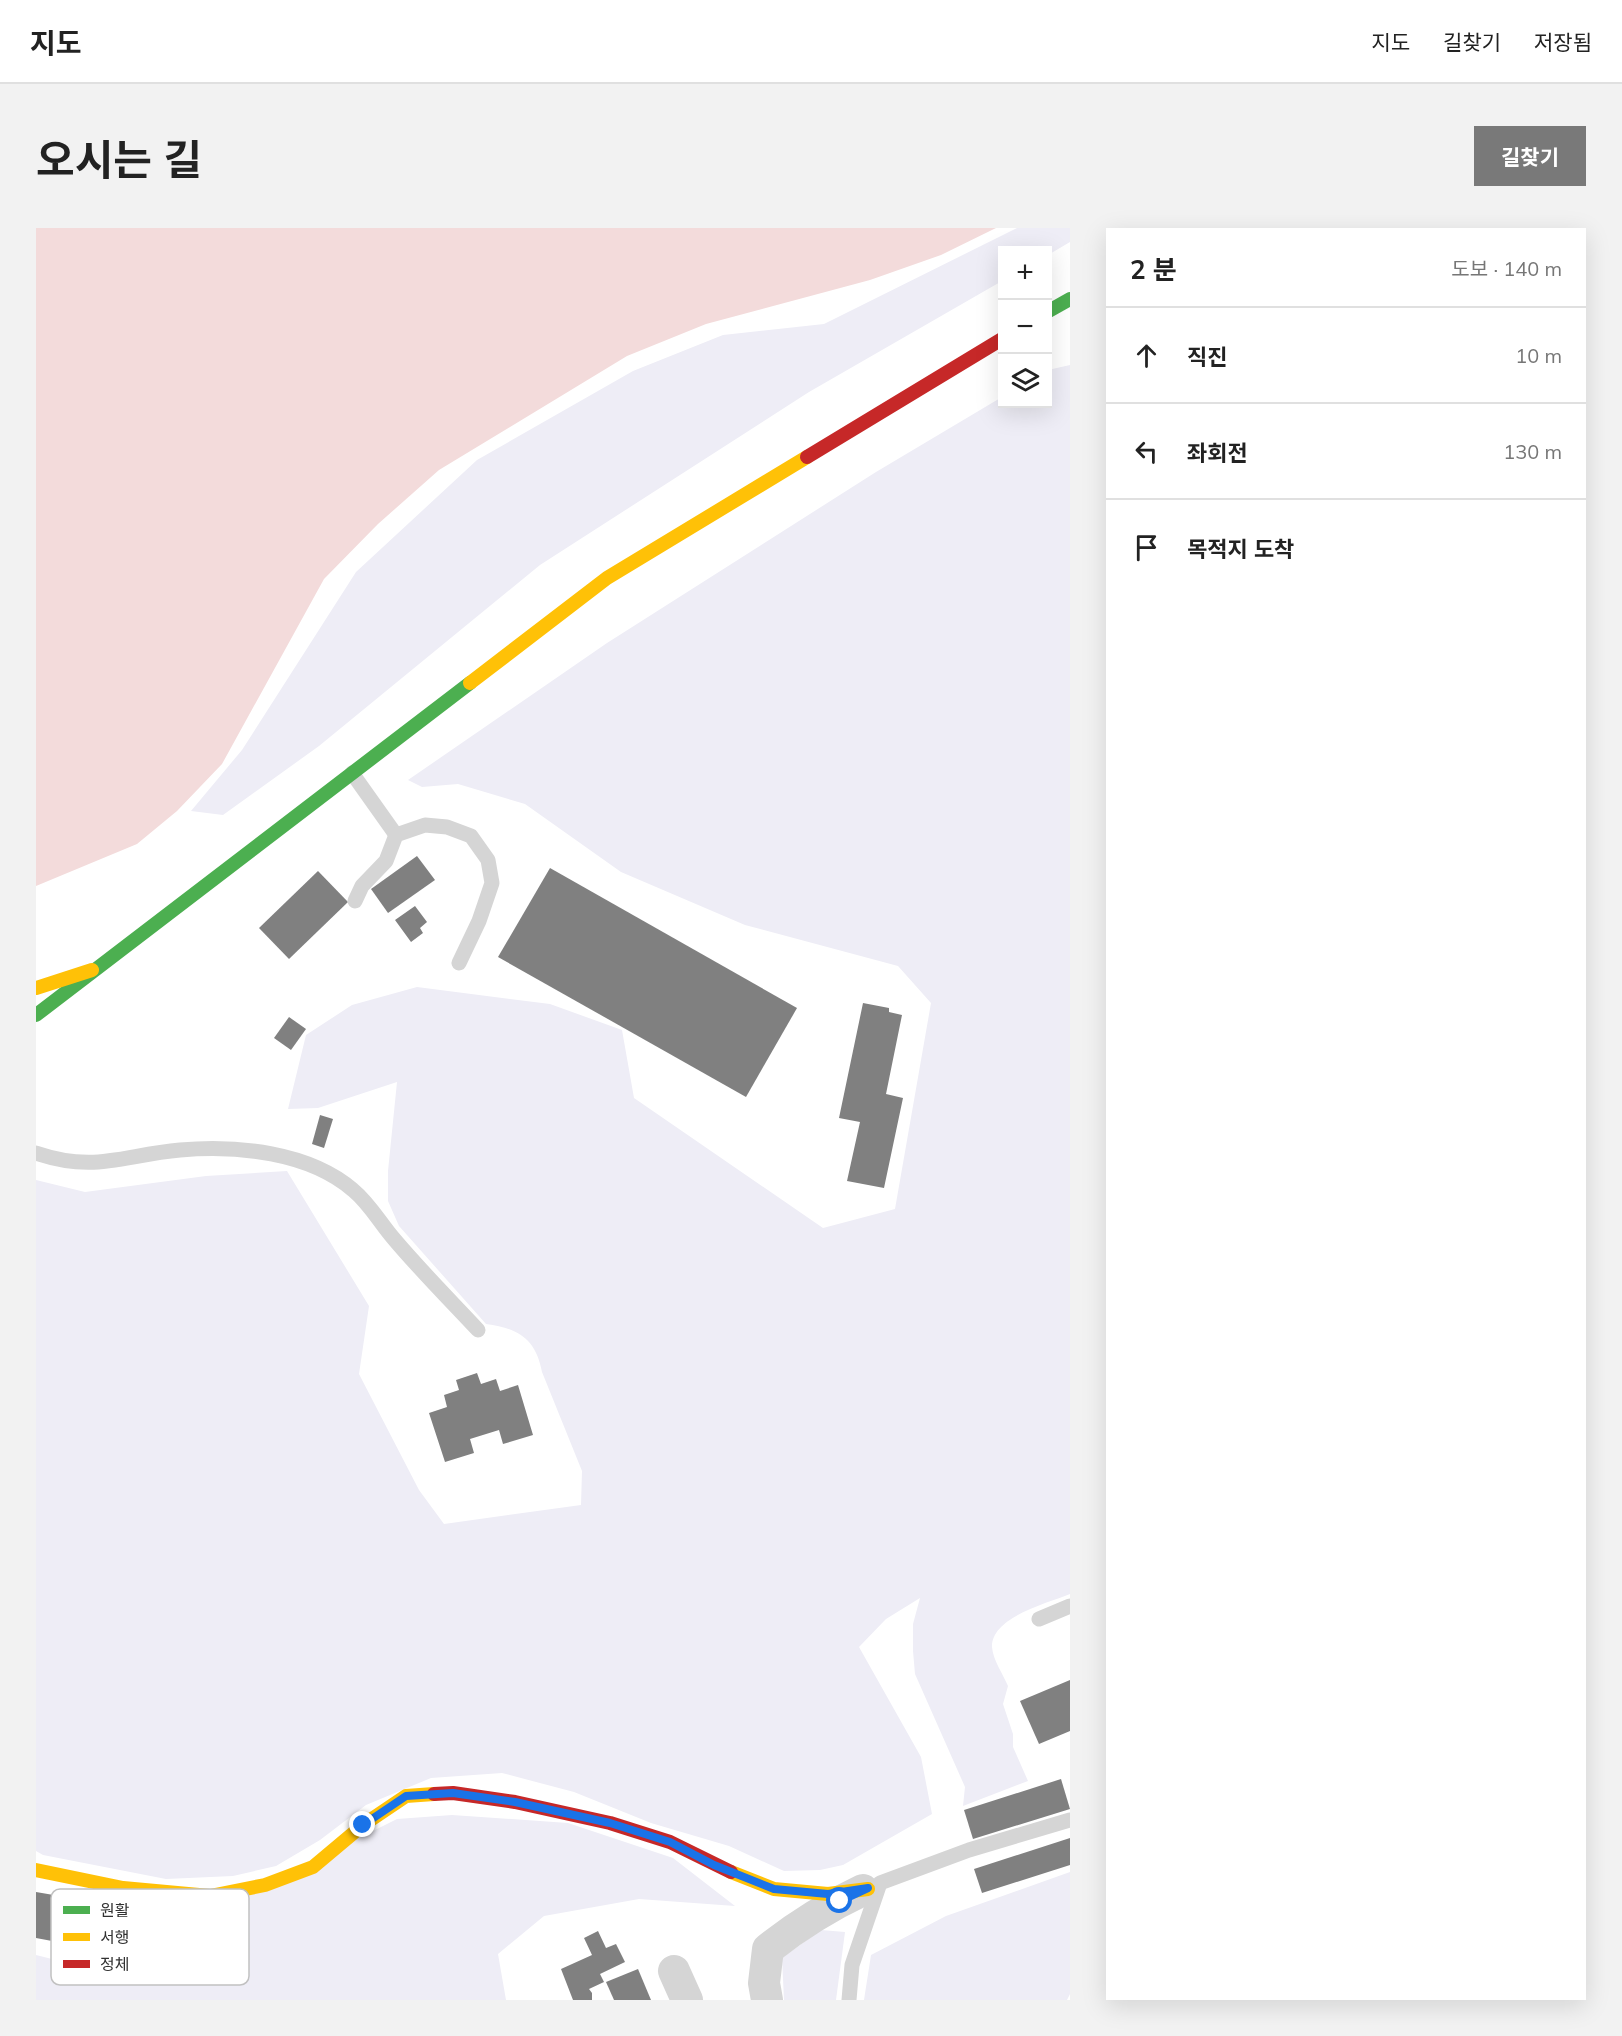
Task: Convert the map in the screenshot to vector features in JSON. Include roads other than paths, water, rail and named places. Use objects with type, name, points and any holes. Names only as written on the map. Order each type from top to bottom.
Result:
[{"type":"main road","points":[[1052,309],[1070,299]]},
{"type":"main road","points":[[36,1015],[607,578],[998,341]]},
{"type":"main road","points":[[36,988],[94,970]]},
{"type":"main road","points":[[245,1889],[265,1885],[313,1867],[363,1825],[406,1796],[453,1793],[515,1802],[610,1823],[670,1842],[714,1865],[774,1889],[828,1894],[874,1886]]},
{"type":"main road","points":[[36,1870],[134,1889]]},
{"type":"street","points":[[767,2000],[764,1983],[768,1949],[794,1928],[840,1901],[874,1886]]},
{"type":"street","points":[[674,1971],[687,2000]]},
{"type":"lane","points":[[352,773],[396,835]]},
{"type":"lane","points":[[355,901],[362,886],[386,861],[396,835],[425,825],[447,827],[471,836],[488,860],[492,883],[459,963]]},
{"type":"lane","points":[[36,1153],[77,1163],[100,1163],[177,1150],[210,1148],[264,1153],[305,1161],[327,1172],[353,1190],[370,1207],[400,1246],[478,1330]]},
{"type":"lane","points":[[1039,1619],[1070,1606]]},
{"type":"lane","points":[[849,2000],[852,1965],[874,1886],[969,1850],[1070,1820]]}]
